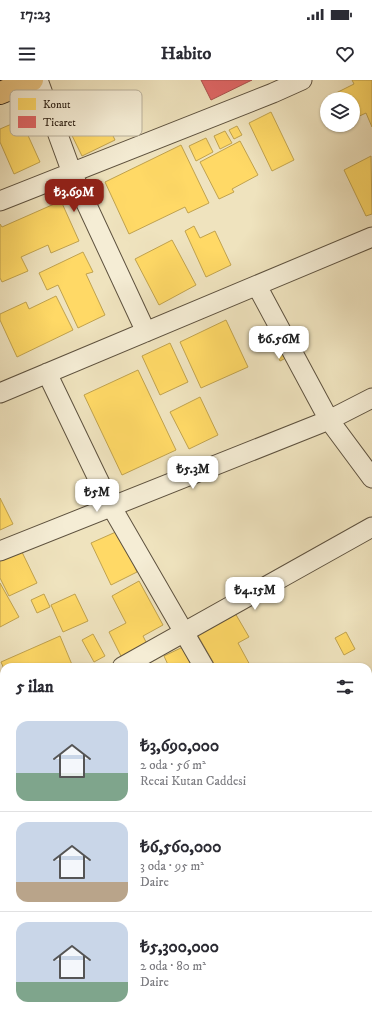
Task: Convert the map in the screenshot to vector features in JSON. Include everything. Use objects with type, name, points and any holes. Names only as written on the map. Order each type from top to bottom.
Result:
[{"type":"main road","points":[[0,93],[32,80]]},
{"type":"street","points":[[38,80],[42,90]]},
{"type":"street","points":[[0,202],[302,80]]},
{"type":"street","points":[[58,136],[72,173],[146,332]]},
{"type":"street","points":[[0,393],[372,237]]},
{"type":"street","points":[[256,286],[328,420],[372,478]]},
{"type":"street","points":[[48,374],[111,506],[202,663]]},
{"type":"street","points":[[0,551],[328,420],[372,398]]},
{"type":"street","points":[[129,663],[372,527]]},
{"type":"building: Konut","points":[[352,80],[372,80],[372,127],[366,113],[360,116],[360,92],[338,92],[354,84]]},
{"type":"building: Konut","points":[[271,112],[294,160],[272,171],[249,123]]},
{"type":"building: Konut","points":[[10,125],[10,136],[28,136],[40,162],[14,174],[0,142],[0,129]]},
{"type":"building: Konut","points":[[237,126],[242,135],[234,139],[229,130]]},
{"type":"building: Konut","points":[[225,131],[232,143],[220,149],[214,136]]},
{"type":"building: Konut","points":[[72,136],[113,136],[115,140],[82,156]]},
{"type":"building: Konut","points":[[206,138],[213,152],[196,161],[189,146]]},
{"type":"building: Konut","points":[[240,141],[258,175],[232,189],[234,192],[219,199],[200,162]]},
{"type":"building: Konut","points":[[181,145],[209,203],[188,213],[185,207],[129,234],[105,182]]},
{"type":"building: Konut","points":[[371,156],[372,214],[366,216],[344,170]]},
{"type":"building: Konut","points":[[61,201],[79,241],[51,253],[48,245],[21,257],[28,271],[2,282],[0,278],[0,224],[2,227]]},
{"type":"building: Konut","points":[[194,226],[200,238],[215,231],[231,265],[206,277],[185,231]]},
{"type":"building: Konut","points":[[172,240],[196,285],[159,305],[135,259]]},
{"type":"building: Konut","points":[[83,252],[93,272],[86,274],[105,315],[78,328],[58,285],[47,290],[39,273]]},
{"type":"building: Konut","points":[[56,296],[73,330],[17,357],[0,320],[0,314],[26,302],[29,309]]},
{"type":"building: Konut","points":[[226,320],[248,367],[201,388],[180,342]]},
{"type":"building: Konut","points":[[170,343],[188,382],[160,395],[142,356]]},
{"type":"building: Konut","points":[[282,349],[286,358],[280,361],[276,352]]},
{"type":"building: Konut","points":[[138,370],[176,450],[122,475],[84,395]]},
{"type":"building: Konut","points":[[200,397],[218,435],[189,449],[170,412]]},
{"type":"building: Konut","points":[[0,498],[13,524],[0,530]]},
{"type":"building: Konut","points":[[118,531],[137,572],[111,585],[91,543]]},
{"type":"building: Konut","points":[[21,550],[37,583],[9,596],[0,578],[0,560]]},
{"type":"building: Konut","points":[[139,581],[163,625],[143,636],[148,646],[123,660],[109,632],[126,623],[112,596]]},
{"type":"building: Konut","points":[[0,583],[19,617],[0,627]]},
{"type":"building: Konut","points":[[44,594],[50,607],[37,613],[31,600]]},
{"type":"building: Konut","points":[[75,594],[88,621],[63,632],[51,605]]},
{"type":"building: Konut","points":[[235,613],[249,637],[238,643],[249,663],[214,663],[197,634]]},
{"type":"building: Konut","points":[[346,632],[355,649],[344,655],[335,638]]},
{"type":"building: Konut","points":[[93,634],[105,656],[94,662],[82,640]]},
{"type":"building: Konut","points":[[60,636],[71,663],[1,663]]},
{"type":"building: Konut","points":[[185,646],[193,663],[167,663],[164,656]]},
{"type":"building: Ticaret","points":[[201,80],[252,80],[211,100]]}]
